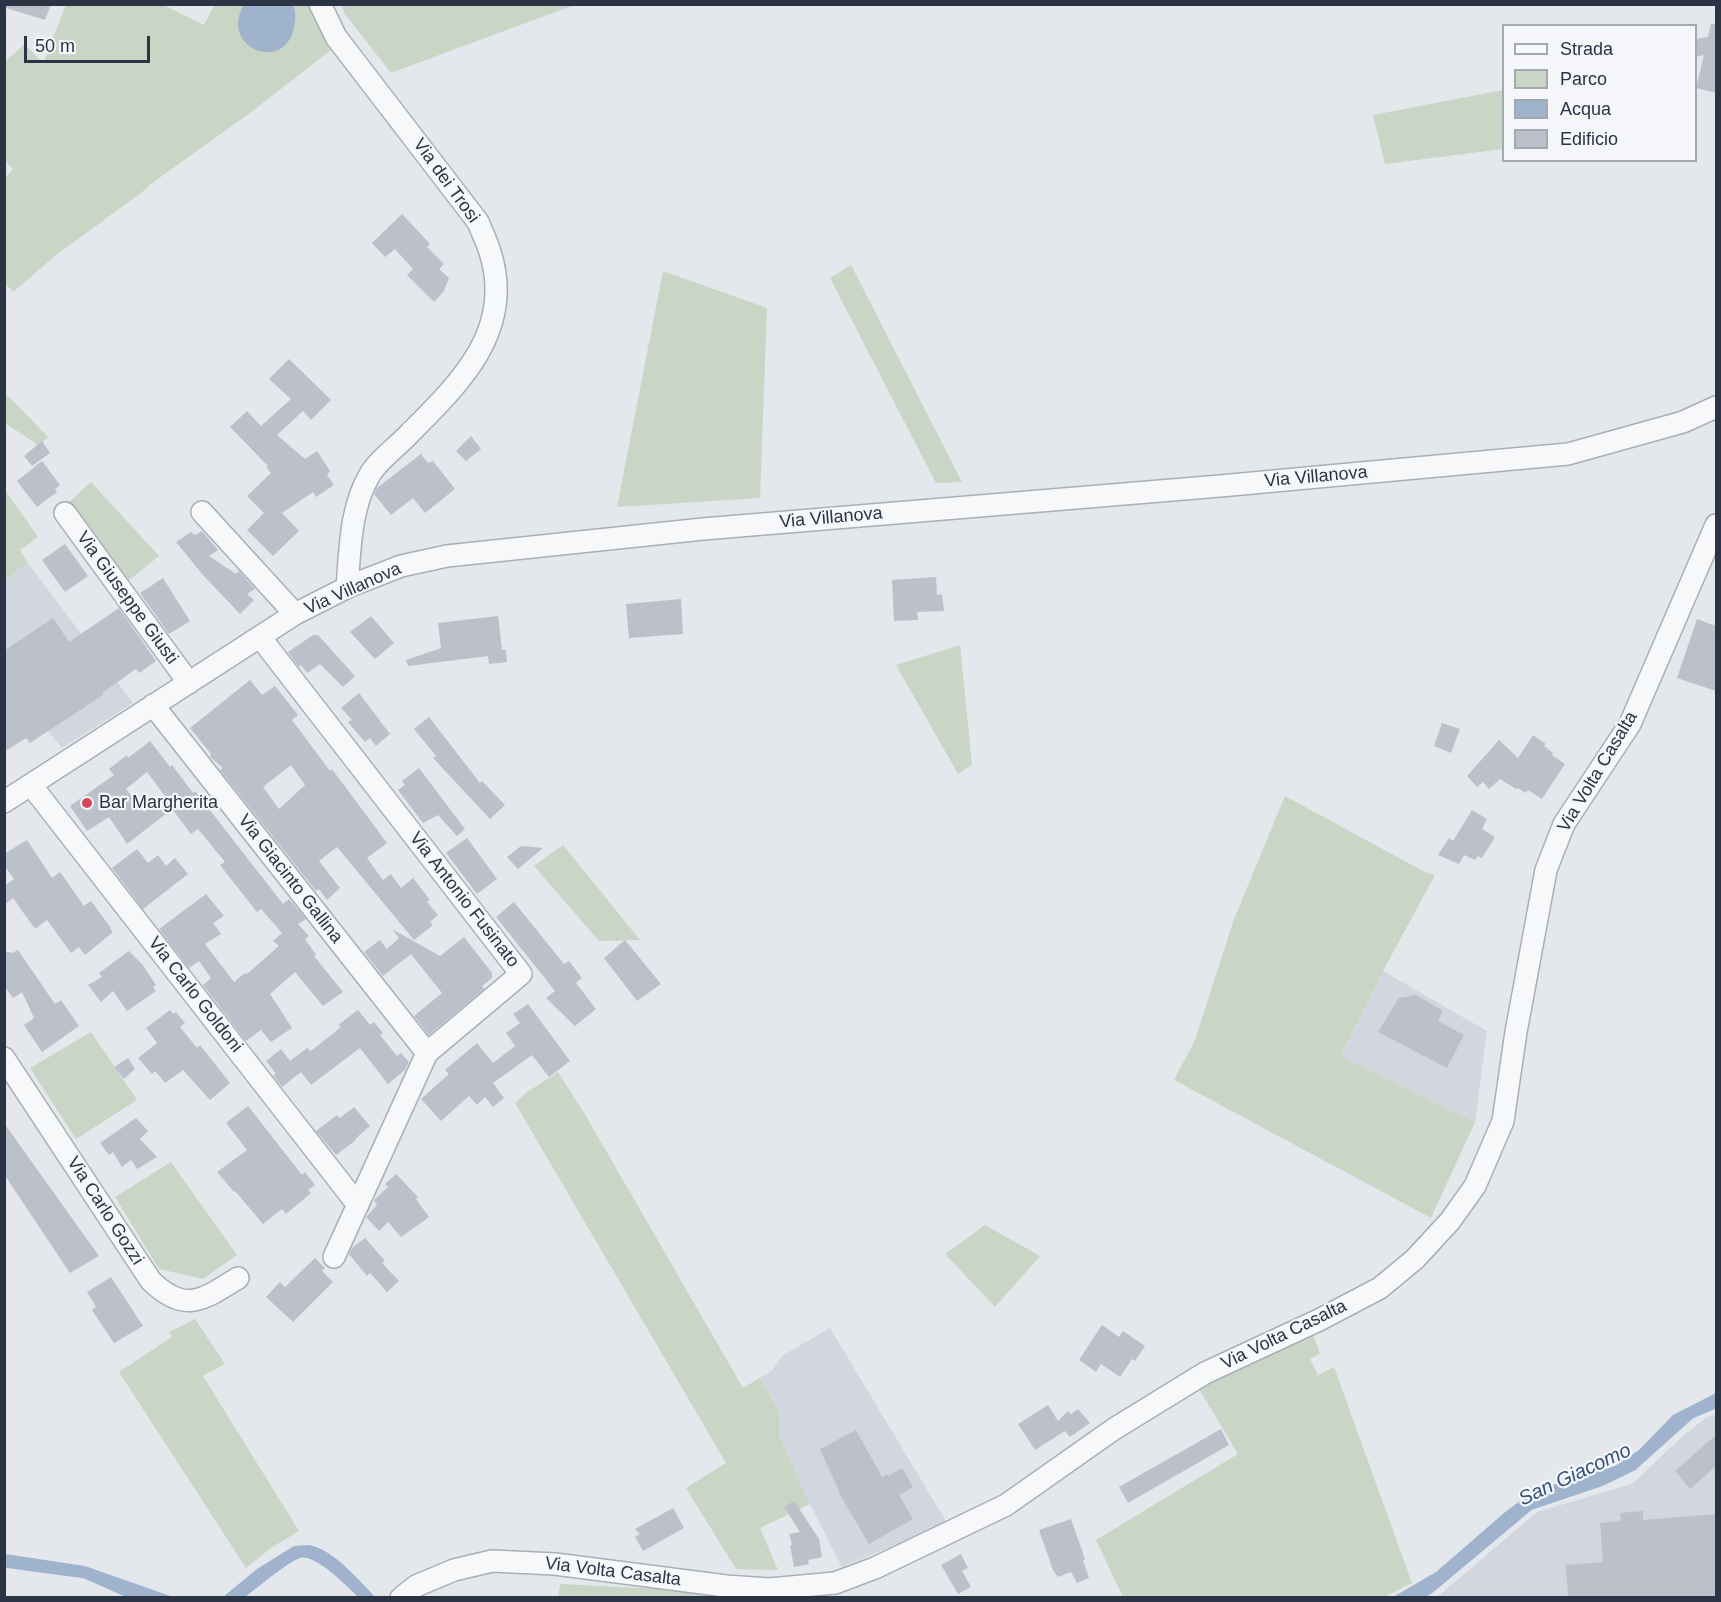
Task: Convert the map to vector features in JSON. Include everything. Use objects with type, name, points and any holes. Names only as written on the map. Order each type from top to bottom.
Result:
[{"type":"street","name":"Via dei Trosi","points":[[320,4],[336,37],[478,222],[491,253],[496,300],[491,326],[482,348],[467,372],[444,399],[370,474],[361,491],[352,531],[347,588]]},
{"type":"street","name":"Via Villanova","points":[[4,802],[295,614],[347,588],[401,566],[447,556],[703,529],[1220,486],[1568,454],[1683,422],[1716,407]]},
{"type":"street","points":[[202,512],[295,614]]},
{"type":"street","name":"Via Giuseppe Giusti","points":[[65,513],[189,683]]},
{"type":"street","name":"Via Volta Casalta","points":[[401,1598],[416,1586],[454,1570],[492,1561],[555,1564],[737,1587],[769,1589],[835,1583],[875,1568],[1006,1505],[1114,1429],[1205,1373],[1380,1288],[1415,1259],[1450,1221],[1475,1186],[1503,1121],[1516,1032],[1546,870],[1564,824],[1630,724],[1716,525]]},
{"type":"street","name":"Via Antonio Fusinato","points":[[260,637],[521,974],[428,1053],[334,1257]]},
{"type":"street","name":"Via Giacinto Gallina","points":[[153,705],[428,1053]]},
{"type":"street","name":"Via Carlo Goldoni","points":[[31,785],[358,1205]]},
{"type":"street","name":"Via Carlo Gozzi","points":[[4,1058],[151,1281],[163,1293],[189,1301],[206,1298],[238,1278]]},
{"type":"shaded area","points":[[28,563],[133,703],[62,748],[5,678],[4,579]]},
{"type":"shaded area","points":[[1383,971],[1487,1031],[1475,1122],[1340,1056]]},
{"type":"shaded area","points":[[830,1328],[947,1523],[842,1567],[779,1436],[780,1414],[760,1378],[772,1371],[782,1356]]},
{"type":"shaded area","points":[[1716,1414],[1716,1597],[1436,1598],[1537,1512],[1632,1484],[1684,1435],[1706,1418]]},
{"type":"green space","points":[[341,4],[574,5],[391,73],[345,14]]},
{"type":"green space","points":[[66,5],[163,5],[204,25],[214,5],[308,5],[331,50],[250,113],[56,255],[13,292],[5,283],[4,178],[13,170],[5,160],[5,61],[25,44],[43,64]]},
{"type":"green space","points":[[1502,90],[1502,149],[1385,164],[1373,115]]},
{"type":"green space","points":[[851,265],[962,482],[936,483],[830,278]]},
{"type":"green space","points":[[663,271],[767,308],[760,498],[617,507]]},
{"type":"green space","points":[[4,392],[48,437],[38,445],[5,423]]},
{"type":"green space","points":[[91,482],[159,556],[128,581],[68,503]]},
{"type":"green space","points":[[5,490],[38,537],[20,550],[28,563],[5,579]]},
{"type":"green space","points":[[960,645],[972,765],[958,774],[896,665]]},
{"type":"green space","points":[[1285,796],[1423,871],[1435,875],[1340,1056],[1475,1122],[1431,1218],[1174,1080],[1195,1040],[1234,919]]},
{"type":"green space","points":[[563,845],[640,940],[599,941],[534,866]]},
{"type":"green space","points":[[91,1032],[137,1100],[76,1139],[30,1068]]},
{"type":"green space","points":[[558,1072],[586,1116],[743,1388],[760,1378],[780,1414],[779,1436],[810,1504],[760,1528],[778,1570],[736,1569],[686,1488],[726,1463],[515,1103]]},
{"type":"green space","points":[[171,1162],[237,1255],[203,1279],[159,1269],[115,1197]]},
{"type":"green space","points":[[985,1225],[1040,1256],[995,1307],[945,1254]]},
{"type":"green space","points":[[195,1319],[225,1364],[203,1376],[299,1531],[271,1548],[246,1568],[119,1372],[172,1337],[169,1332]]},
{"type":"green space","points":[[1313,1335],[1320,1353],[1310,1359],[1318,1375],[1334,1367],[1412,1583],[1384,1597],[1123,1597],[1096,1540],[1238,1454],[1199,1389]]},
{"type":"green space","points":[[560,1584],[740,1593],[760,1598],[558,1598]]},
{"type":"water","points":[[244,5],[293,5],[295,15],[293,32],[286,44],[276,51],[265,52],[254,49],[245,42],[239,32],[238,19]]},
{"type":"water","points":[[1716,1393],[1716,1406],[1692,1416],[1634,1468],[1601,1484],[1530,1508],[1432,1590],[1419,1597],[1393,1597],[1436,1572],[1524,1498],[1549,1486],[1615,1466],[1639,1450],[1673,1415]]},
{"type":"water","points":[[311,1545],[330,1554],[375,1597],[363,1597],[317,1558],[301,1555],[239,1597],[223,1597],[257,1569],[294,1546]]},
{"type":"water","points":[[5,1554],[85,1566],[173,1597],[134,1597],[85,1576],[5,1565]]},
{"type":"building","points":[[6,4],[51,4],[45,20],[6,8]]},
{"type":"building","points":[[1711,24],[1716,24],[1716,93],[1697,88],[1704,55],[1697,57],[1697,39],[1708,37]]},
{"type":"building","points":[[402,214],[430,244],[427,247],[444,264],[439,269],[449,278],[444,291],[434,302],[407,275],[413,269],[395,249],[385,257],[372,243]]},
{"type":"building","points":[[289,359],[331,400],[311,420],[303,411],[277,435],[305,459],[317,451],[330,471],[327,475],[334,485],[316,497],[313,492],[282,513],[299,531],[273,556],[247,530],[264,513],[247,496],[271,473],[266,467],[268,466],[230,427],[247,411],[261,426],[291,399],[269,379]]},
{"type":"building","points":[[471,436],[481,449],[466,461],[456,451]]},
{"type":"building","points":[[42,441],[50,453],[32,466],[24,456]]},
{"type":"building","points":[[421,454],[428,463],[433,461],[455,489],[425,513],[413,498],[391,515],[374,494],[377,488]]},
{"type":"building","points":[[42,461],[60,485],[55,489],[57,492],[37,507],[17,481]]},
{"type":"building","points":[[202,531],[218,550],[209,556],[236,574],[239,571],[255,589],[247,594],[254,600],[240,614],[176,542],[191,532],[195,535]]},
{"type":"building","points":[[65,544],[88,576],[65,592],[42,560]]},
{"type":"building","points":[[936,577],[937,595],[942,594],[944,611],[917,612],[918,620],[894,621],[892,580]]},
{"type":"building","points":[[163,578],[190,621],[169,634],[140,593]]},
{"type":"building","points":[[681,599],[683,634],[629,638],[626,604]]},
{"type":"building","points":[[119,608],[156,661],[139,673],[136,669],[102,693],[103,695],[30,743],[26,738],[4,752],[4,651],[53,618],[69,642]]},
{"type":"building","points":[[371,616],[394,643],[375,659],[350,632]]},
{"type":"building","points":[[498,616],[502,650],[506,650],[507,662],[489,664],[488,656],[408,666],[406,660],[441,648],[438,623]]},
{"type":"building","points":[[1697,619],[1716,626],[1716,691],[1677,678]]},
{"type":"building","points":[[313,635],[318,635],[355,676],[343,687],[320,664],[307,673],[301,665],[299,667],[288,652]]},
{"type":"building","points":[[250,680],[262,695],[275,686],[298,715],[292,720],[387,843],[367,858],[383,880],[391,874],[401,888],[413,878],[430,900],[427,902],[438,915],[430,922],[433,925],[414,940],[337,847],[319,861],[340,888],[327,900],[319,889],[316,891],[220,770],[223,768],[210,757],[211,754],[190,728]],"holes":[[[291,765],[305,785],[279,809],[263,787]]]},
{"type":"building","points":[[359,693],[390,734],[376,746],[370,738],[365,742],[348,722],[352,720],[341,708]]},
{"type":"building","points":[[429,717],[480,783],[482,781],[505,805],[490,819],[433,758],[436,756],[414,729]]},
{"type":"building","points":[[1442,723],[1460,729],[1451,753],[1434,746]]},
{"type":"building","points":[[1533,735],[1546,744],[1544,746],[1553,753],[1552,755],[1565,764],[1542,799],[1528,790],[1526,793],[1516,789],[1500,779],[1489,789],[1483,782],[1477,787],[1467,776],[1499,740],[1518,758]]},
{"type":"building","points":[[150,741],[193,793],[195,791],[283,904],[289,899],[306,919],[298,924],[309,936],[305,939],[316,955],[314,956],[343,992],[323,1006],[295,972],[270,994],[292,1028],[271,1042],[261,1030],[246,1041],[203,985],[211,978],[199,961],[189,968],[159,929],[206,894],[224,916],[213,923],[221,934],[205,944],[234,982],[245,973],[247,974],[279,946],[273,941],[282,933],[261,909],[257,912],[220,865],[225,862],[198,829],[191,834],[172,809],[127,844],[109,817],[87,831],[70,806],[114,775],[109,769],[127,755],[128,758]],"holes":[[[147,772],[165,796],[144,812],[126,789]]]},
{"type":"building","points":[[419,768],[465,829],[457,836],[438,815],[423,823],[398,790],[405,785],[402,781]]},
{"type":"building","points":[[1472,810],[1487,819],[1482,829],[1495,837],[1482,858],[1478,856],[1475,860],[1464,855],[1459,864],[1438,855],[1449,838],[1453,841]]},
{"type":"building","points":[[467,838],[497,879],[477,894],[446,853]]},
{"type":"building","points":[[27,840],[52,878],[60,872],[84,906],[91,901],[111,928],[113,932],[85,955],[79,947],[71,953],[47,920],[35,929],[13,898],[4,905],[4,886],[14,879],[4,865],[4,854]]},
{"type":"building","points":[[521,846],[543,848],[518,869],[507,857]]},
{"type":"building","points":[[137,849],[148,863],[158,855],[166,866],[175,858],[188,874],[143,909],[112,868]]},
{"type":"building","points":[[514,902],[564,964],[569,961],[582,978],[576,983],[596,1009],[575,1026],[546,998],[555,991],[496,917]]},
{"type":"building","points":[[392,929],[440,956],[464,937],[492,973],[492,978],[482,986],[484,989],[429,1035],[414,1016],[442,993],[411,954],[383,976],[364,952],[380,940],[387,949],[399,938]]},
{"type":"building","points":[[625,940],[661,984],[637,1001],[604,958]]},
{"type":"building","points":[[18,950],[55,1004],[61,1000],[79,1026],[42,1052],[24,1025],[34,1018],[22,992],[13,998],[4,986],[4,951],[12,953]]},
{"type":"building","points":[[129,951],[142,964],[156,985],[153,987],[156,991],[127,1011],[113,991],[101,1002],[88,985],[102,977],[99,973]]},
{"type":"building","points":[[1416,995],[1443,1011],[1438,1021],[1464,1035],[1447,1068],[1378,1032],[1399,998]]},
{"type":"building","points":[[528,1004],[570,1061],[549,1077],[532,1055],[493,1083],[504,1098],[493,1107],[485,1097],[477,1105],[469,1096],[441,1121],[421,1099],[449,1074],[445,1070],[477,1043],[493,1063],[515,1046],[506,1033],[520,1023],[513,1014]]},
{"type":"building","points":[[170,1010],[173,1014],[176,1012],[185,1023],[180,1027],[197,1048],[200,1045],[230,1083],[210,1100],[183,1070],[165,1083],[155,1071],[152,1074],[138,1058],[157,1043],[146,1028]]},
{"type":"building","points":[[358,1010],[370,1025],[374,1022],[383,1033],[380,1035],[397,1056],[401,1053],[409,1062],[405,1070],[388,1084],[360,1048],[311,1085],[301,1072],[282,1087],[266,1061],[281,1049],[290,1061],[307,1048],[311,1051],[341,1027],[338,1025]]},
{"type":"building","points":[[128,1058],[135,1069],[124,1079],[114,1067]]},
{"type":"building","points":[[248,1106],[302,1175],[305,1172],[315,1185],[308,1190],[311,1193],[286,1214],[282,1209],[263,1224],[217,1172],[247,1150],[226,1123]]},
{"type":"building","points":[[354,1107],[370,1126],[336,1155],[316,1131],[337,1115],[340,1118]]},
{"type":"building","points":[[136,1118],[148,1131],[140,1139],[157,1157],[137,1169],[131,1160],[122,1167],[113,1152],[109,1155],[100,1143]]},
{"type":"building","points":[[4,1123],[99,1256],[70,1273],[4,1174]]},
{"type":"building","points":[[396,1174],[418,1197],[416,1199],[429,1217],[401,1237],[388,1222],[379,1231],[366,1217],[377,1205],[374,1200],[388,1187],[385,1184]]},
{"type":"building","points":[[365,1238],[385,1261],[382,1263],[399,1281],[387,1292],[370,1273],[367,1276],[349,1254],[352,1248]]},
{"type":"building","points":[[315,1258],[325,1268],[322,1271],[333,1282],[293,1322],[266,1297],[280,1282],[285,1287]]},
{"type":"building","points":[[111,1277],[143,1326],[114,1343],[92,1310],[96,1307],[87,1292]]},
{"type":"building","points":[[1102,1325],[1119,1337],[1123,1331],[1145,1346],[1135,1361],[1132,1359],[1120,1377],[1101,1364],[1096,1372],[1079,1360]]},
{"type":"building","points":[[1048,1405],[1058,1421],[1068,1411],[1071,1414],[1078,1409],[1090,1423],[1070,1437],[1065,1431],[1035,1450],[1018,1424]]},
{"type":"building","points":[[1221,1429],[1229,1445],[1128,1503],[1119,1487]]},
{"type":"building","points":[[856,1430],[882,1477],[902,1468],[913,1487],[899,1495],[913,1519],[869,1544],[843,1500],[820,1449]]},
{"type":"building","points":[[1716,1435],[1716,1466],[1690,1489],[1675,1471]]},
{"type":"building","points":[[794,1501],[819,1539],[822,1557],[808,1560],[809,1564],[794,1567],[789,1534],[800,1532],[784,1507]]},
{"type":"building","points":[[673,1508],[684,1528],[643,1551],[635,1537],[640,1534],[635,1529]]},
{"type":"building","points":[[1643,1511],[1643,1520],[1716,1514],[1716,1598],[1568,1598],[1566,1565],[1603,1562],[1600,1523],[1621,1521],[1620,1513]]},
{"type":"building","points":[[1071,1519],[1089,1578],[1077,1583],[1071,1572],[1058,1577],[1053,1570],[1039,1530]]},
{"type":"building","points":[[961,1554],[968,1568],[962,1571],[971,1587],[958,1594],[941,1565]]},
{"type":"waterway","name":"San Giacomo","points":[[1419,1598],[1432,1590],[1530,1508],[1601,1484],[1634,1468],[1692,1416],[1716,1406]]},
{"type":"waterway","name":"San Giacomo","points":[[239,1598],[280,1567],[302,1555],[317,1559],[363,1598]]},
{"type":"waterway","name":"San Giacomo","points":[[4,1565],[85,1576],[134,1598]]},
{"type":"place","name":"Bar Margherita","points":[[87,803]]}]
